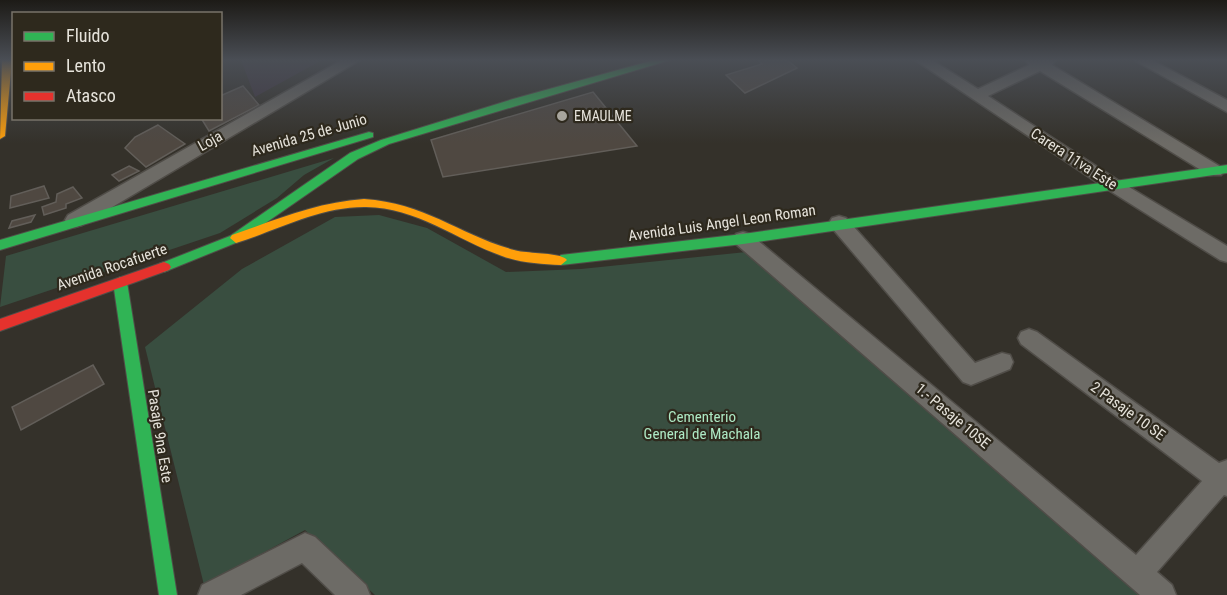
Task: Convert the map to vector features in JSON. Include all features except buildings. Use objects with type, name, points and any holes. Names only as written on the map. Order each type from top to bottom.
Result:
[{"type":"main road","name":"Avenida 25 de Junio","points":[[0,244],[534,88]]},
{"type":"main road","name":"Avenida 25 de Junio","points":[[234,239],[354,156],[385,142],[565,88]]},
{"type":"main road","points":[[0,136],[6,101]]},
{"type":"main road","name":"Avenida Luis Angel Leon Roman","points":[[234,239],[315,212],[349,204],[382,204],[421,214],[507,253],[533,259],[571,260],[743,239],[839,223],[1221,170]]},
{"type":"main road","name":"Avenida Rocafuerte","points":[[0,325],[234,239]]},
{"type":"main road","name":"Pasaje 9na Este","points":[[120,282],[168,595]]},
{"type":"street","name":"Loja","points":[[68,224],[305,88]]},
{"type":"street","name":"Carera 11va Este","points":[[964,88],[1113,185],[1227,255]]},
{"type":"street","points":[[976,96],[992,88]]},
{"type":"street","points":[[1084,88],[1221,170]]},
{"type":"street","points":[[1192,88],[1227,107]]},
{"type":"street","points":[[839,223],[971,375],[1002,362]]},
{"type":"street","name":"1.- Pasaje 10SE","points":[[743,239],[1162,595]]},
{"type":"street","name":"2 Pasaje 10 SE","points":[[1029,338],[1225,478]]},
{"type":"street","points":[[1138,573],[1225,478]]},
{"type":"street","points":[[212,595],[305,547],[356,595]]},
{"type":"shaded area","points":[[252,88],[272,88],[255,97]]},
{"type":"green space","points":[[334,158],[304,175],[277,198],[220,233],[0,307],[6,256]]},
{"type":"green space","name":"Cementerio General de Machala","points":[[379,215],[427,228],[506,272],[581,269],[756,251],[1161,595],[375,595],[305,530],[204,585],[145,347],[242,269],[335,217]]},
{"type":"traffic: fast","points":[[164,267],[234,239],[354,156],[385,142],[565,88]]},
{"type":"traffic: fast","points":[[0,245],[369,135]]},
{"type":"traffic: fast","points":[[561,260],[743,239],[1227,169]]},
{"type":"traffic: fast","points":[[120,282],[168,595]]},
{"type":"traffic: slow","points":[[0,136],[4,88]]},
{"type":"traffic: slow","points":[[236,238],[327,208],[346,204],[383,204],[415,212],[513,255],[561,260]]},
{"type":"traffic: jam","points":[[0,325],[164,267]]},
{"type":"place","name":"EMAULME","points":[[562,116]]}]
